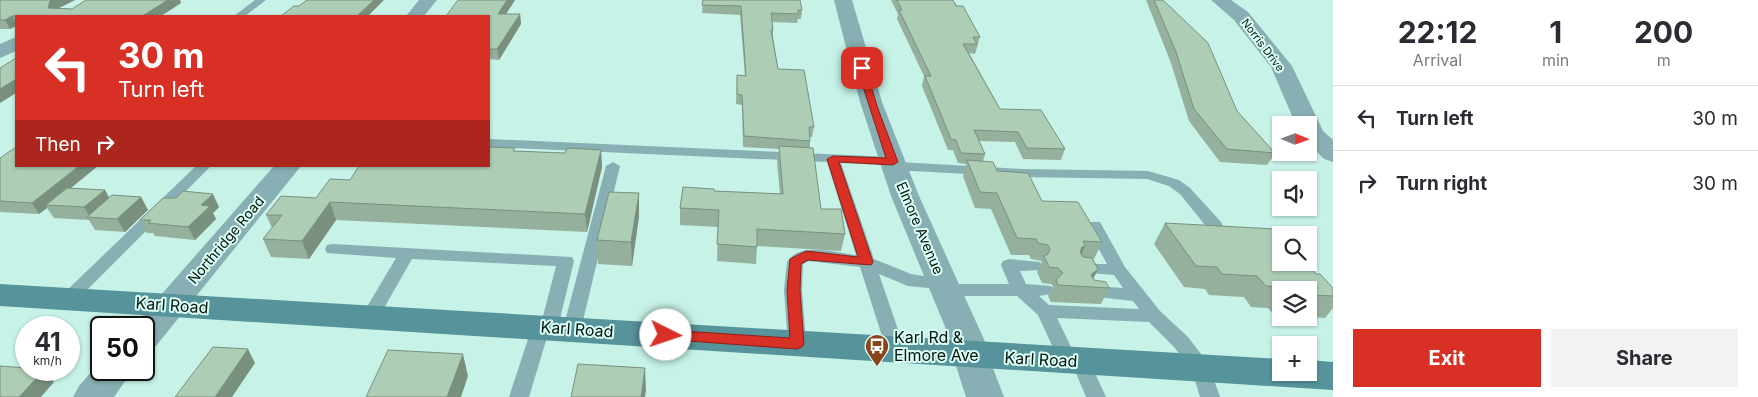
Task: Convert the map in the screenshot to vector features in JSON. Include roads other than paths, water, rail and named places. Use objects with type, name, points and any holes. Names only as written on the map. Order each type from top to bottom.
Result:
[{"type":"main road","name":"Karl Road","points":[[0,295],[1074,361],[1205,383],[1333,376]]},
{"type":"street","points":[[416,15],[428,0]]},
{"type":"street","name":"Elmore Avenue","points":[[843,0],[871,102],[894,164],[970,346],[985,397]]},
{"type":"street","name":"Norris Drive","points":[[1220,0],[1241,16],[1281,66],[1304,116]]},
{"type":"street","points":[[0,52],[15,44]]},
{"type":"street","name":"Norris Drive","points":[[1318,140],[1333,154]]},
{"type":"street","name":"Northridge Road","points":[[155,323],[287,167]]},
{"type":"street","points":[[92,397],[106,381]]},
{"type":"lane","points":[[241,15],[261,0]]},
{"type":"lane","points":[[490,143],[833,159],[1023,172],[1148,175],[1174,183],[1185,191],[1215,226]]},
{"type":"lane","points":[[833,159],[895,350]]},
{"type":"lane","points":[[520,397],[554,328],[613,166]]},
{"type":"lane","points":[[68,299],[203,167]]},
{"type":"lane","points":[[1094,226],[1119,270],[1154,316],[1180,342],[1205,383]]},
{"type":"lane","points":[[333,249],[566,260],[554,328]]},
{"type":"lane","points":[[370,318],[407,253]]},
{"type":"lane","points":[[797,344],[793,290],[795,262],[806,255],[866,262],[908,280],[944,287],[1045,290]]},
{"type":"lane","points":[[1034,266],[1009,265],[1019,288],[1045,311],[1096,397]]},
{"type":"lane","points":[[1082,268],[1119,270]]},
{"type":"lane","points":[[1094,292],[1137,295]]},
{"type":"lane","points":[[1045,311],[1154,316]]},
{"type":"place","name":"Karl Rd & Elmore Ave","points":[[877,367]]}]
